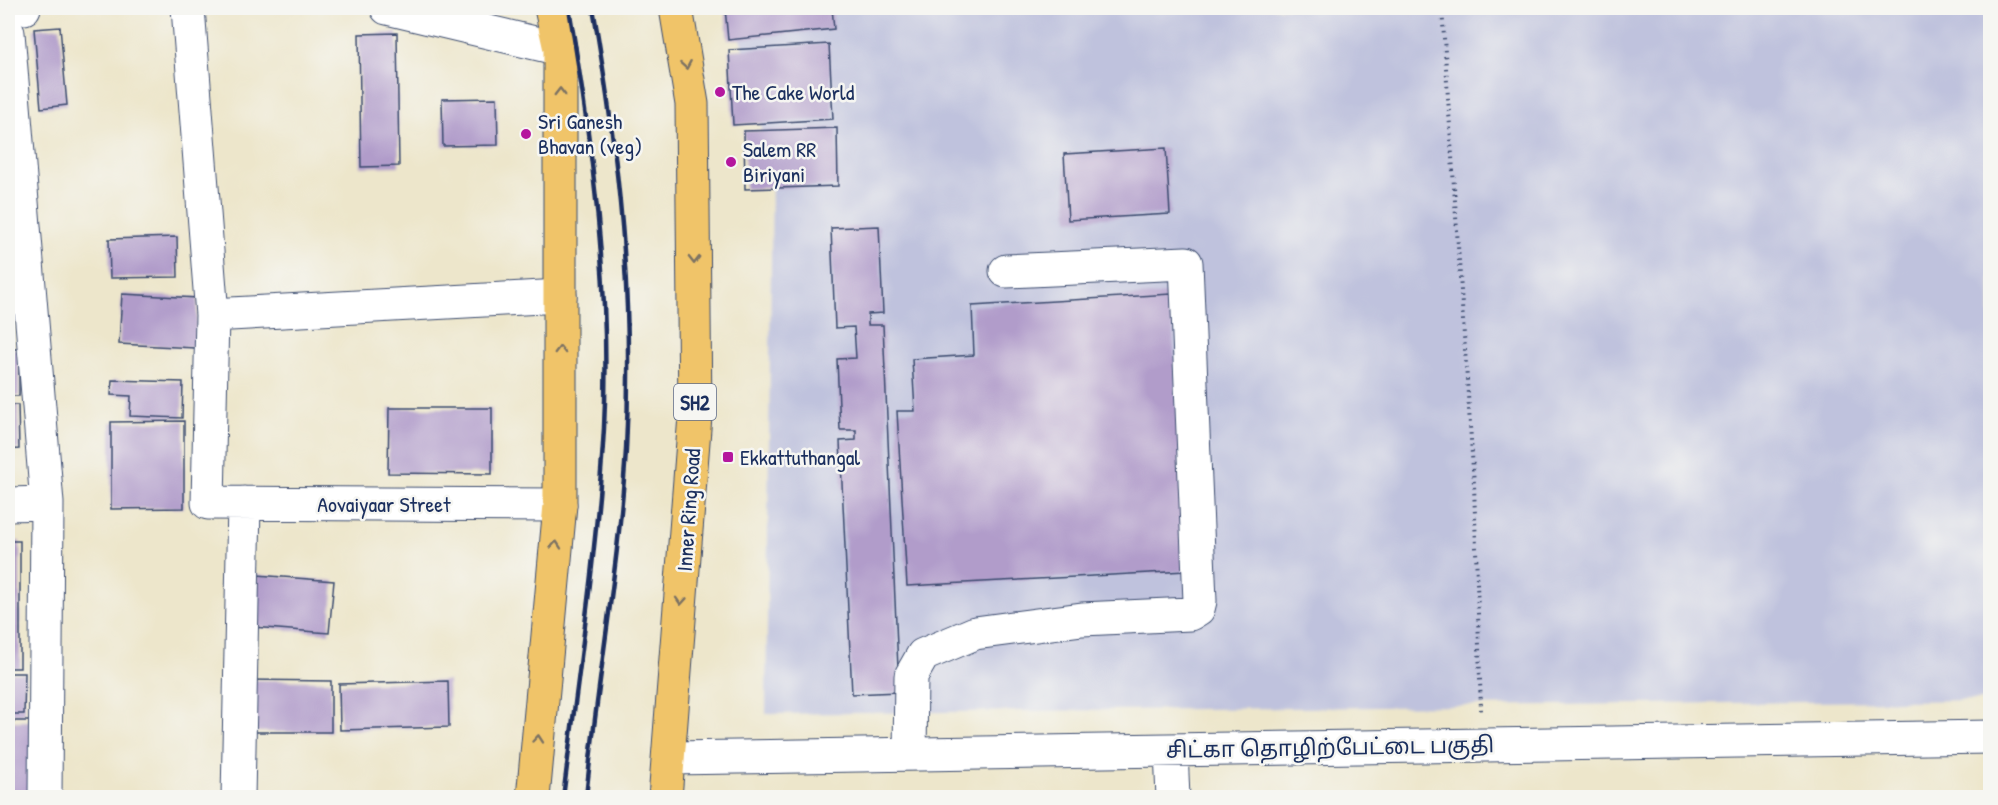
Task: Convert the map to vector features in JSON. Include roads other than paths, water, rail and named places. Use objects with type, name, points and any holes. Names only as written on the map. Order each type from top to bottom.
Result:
[{"type":"main road","points":[[533,798],[560,505],[560,49],[551,8]]},
{"type":"main road","name":"Inner Ring Road","points":[[664,798],[670,758],[695,416],[692,104],[676,8]]},
{"type":"street","points":[[8,9],[24,8]]},
{"type":"street","points":[[188,8],[212,315],[560,296]]},
{"type":"street","points":[[387,8],[560,49]]},
{"type":"street","points":[[8,33],[20,331],[47,503],[45,798]]},
{"type":"street","points":[[910,754],[911,676],[922,655],[975,633],[1082,619],[1190,614],[1198,609],[1200,600],[1186,263],[1006,271]]},
{"type":"street","name":"Aovaiyaar Street","points":[[212,315],[208,503],[560,505]]},
{"type":"street","points":[[8,504],[47,503]]},
{"type":"street","points":[[238,798],[244,503]]},
{"type":"street","name":"சிட்கா தொழிற்பேட்டை பகுதி","points":[[670,758],[1990,736]]},
{"type":"street","points":[[1171,750],[1173,798]]},
{"type":"railway","points":[[563,798],[597,520],[604,428],[605,376],[605,323],[598,217],[569,8]]},
{"type":"railway","points":[[586,798],[623,494],[628,393],[628,337],[622,228],[610,118],[593,8]]},
{"type":"place","name":"The Cake World","points":[[720,92]]},
{"type":"place","name":"Sri Ganesh Bhavan (veg)","points":[[526,134]]},
{"type":"place","name":"Salem RR Biriyani","points":[[731,162]]},
{"type":"place","name":"Ekkattuthangal","points":[[728,457]]}]
